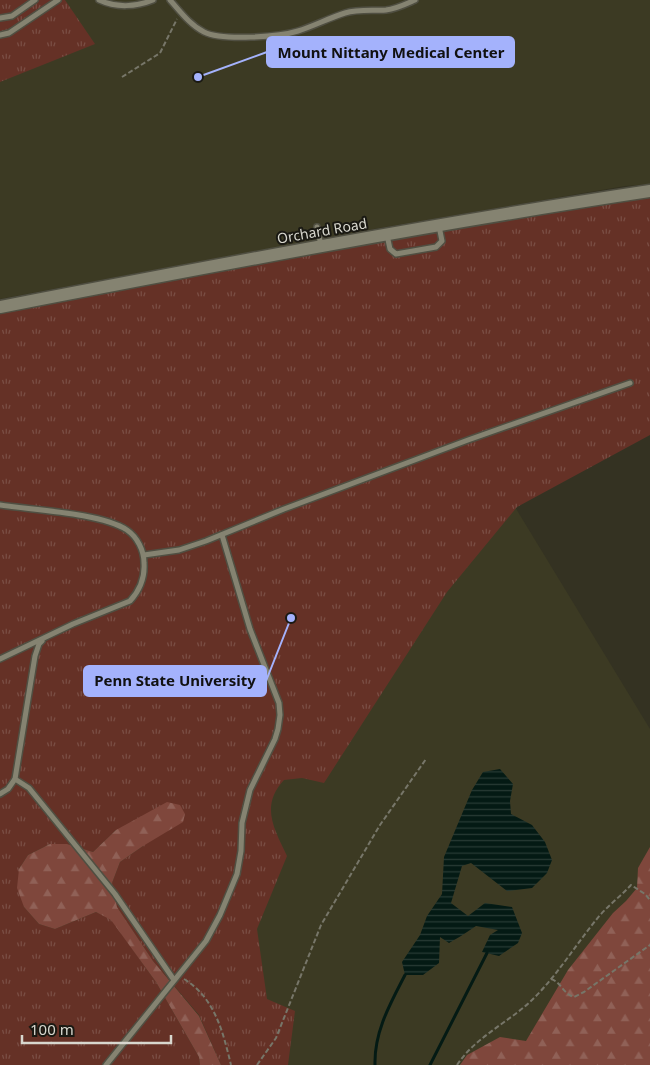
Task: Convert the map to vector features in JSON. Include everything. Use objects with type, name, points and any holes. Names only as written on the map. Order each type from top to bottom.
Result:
[{"type":"street","name":"Orchard Road","points":[[0,307],[387,234],[650,191]]},
{"type":"lane","points":[[0,18],[12,16],[35,0]]},
{"type":"lane","points":[[0,35],[9,33],[58,0]]},
{"type":"lane","points":[[99,0],[130,6],[153,0]]},
{"type":"lane","points":[[170,0],[203,32],[238,36],[279,35],[296,32],[343,13],[359,10],[389,10],[415,0]]},
{"type":"lane","points":[[387,234],[390,249],[396,254],[436,247],[442,241],[439,225]]},
{"type":"lane","points":[[317,227],[321,246]]},
{"type":"lane","points":[[144,555],[179,550],[468,440],[630,382]]},
{"type":"lane","points":[[0,505],[108,521],[134,536],[144,555],[142,582],[130,601],[0,659]]},
{"type":"lane","points":[[106,1065],[206,941],[220,915],[237,874],[245,808],[250,790],[275,739],[280,715],[279,702],[250,629],[222,534]]},
{"type":"lane","points":[[0,794],[8,789],[15,779],[35,656],[39,644],[46,637]]},
{"type":"lane","points":[[15,779],[29,788],[110,888],[176,978]]},
{"type":"path","points":[[122,77],[160,53],[178,16]]},
{"type":"path","points":[[257,1065],[276,1038],[321,925],[380,825],[426,759]]},
{"type":"path","points":[[457,1065],[482,1037],[510,1018],[533,998],[551,979],[598,918],[632,885],[650,900]]},
{"type":"path","points":[[551,979],[556,981],[568,995],[574,997],[584,992],[650,945]]},
{"type":"path","points":[[176,978],[196,987],[209,1002],[224,1037],[231,1065]]},
{"type":"shaded area","points":[[0,0],[650,0],[650,184],[625,186],[368,230],[0,299]]},
{"type":"shaded area","points":[[0,315],[515,507],[650,729],[650,1065],[0,1065]]},
{"type":"green space","points":[[0,0],[65,0],[95,44],[0,82]]},
{"type":"green space","points":[[650,194],[650,435],[517,507],[447,592],[324,783],[302,778],[284,780],[273,799],[271,808],[274,827],[287,856],[257,929],[267,999],[295,1011],[288,1065],[221,1065],[199,1015],[153,961],[117,907],[112,883],[120,862],[143,846],[116,830],[93,852],[67,844],[50,844],[28,855],[19,869],[24,907],[39,924],[55,929],[96,912],[111,919],[156,982],[199,1057],[200,1065],[0,1065],[0,300]]},
{"type":"green space","points":[[167,802],[180,805],[185,814],[183,822],[120,862],[112,883],[117,907],[153,961],[199,1016],[221,1065],[200,1065],[199,1057],[156,982],[111,920],[96,912],[55,929],[39,924],[24,907],[17,888],[19,869],[28,855],[50,844],[67,844],[93,852],[116,830]]},
{"type":"green space","points":[[650,847],[650,1065],[460,1065],[467,1055],[500,1037],[526,1041],[568,970],[613,913],[637,888],[638,868]]},
{"type":"water","points":[[500,769],[513,784],[510,801],[511,814],[532,825],[545,842],[552,860],[547,873],[532,888],[507,891],[471,863],[462,866],[451,903],[468,916],[485,903],[512,907],[522,933],[518,943],[499,956],[482,952],[490,935],[498,930],[476,926],[449,943],[440,937],[439,963],[423,975],[405,975],[402,962],[420,935],[427,916],[442,894],[444,857],[472,790],[483,772]]},
{"type":"waterway","points":[[430,1065],[487,953]]},
{"type":"waterway","points":[[375,1065],[375,1053],[380,1030],[405,975]]},
{"type":"place","name":"Mount Nittany Medical Center","points":[[198,77]]},
{"type":"place","name":"Penn State University","points":[[291,618]]}]
